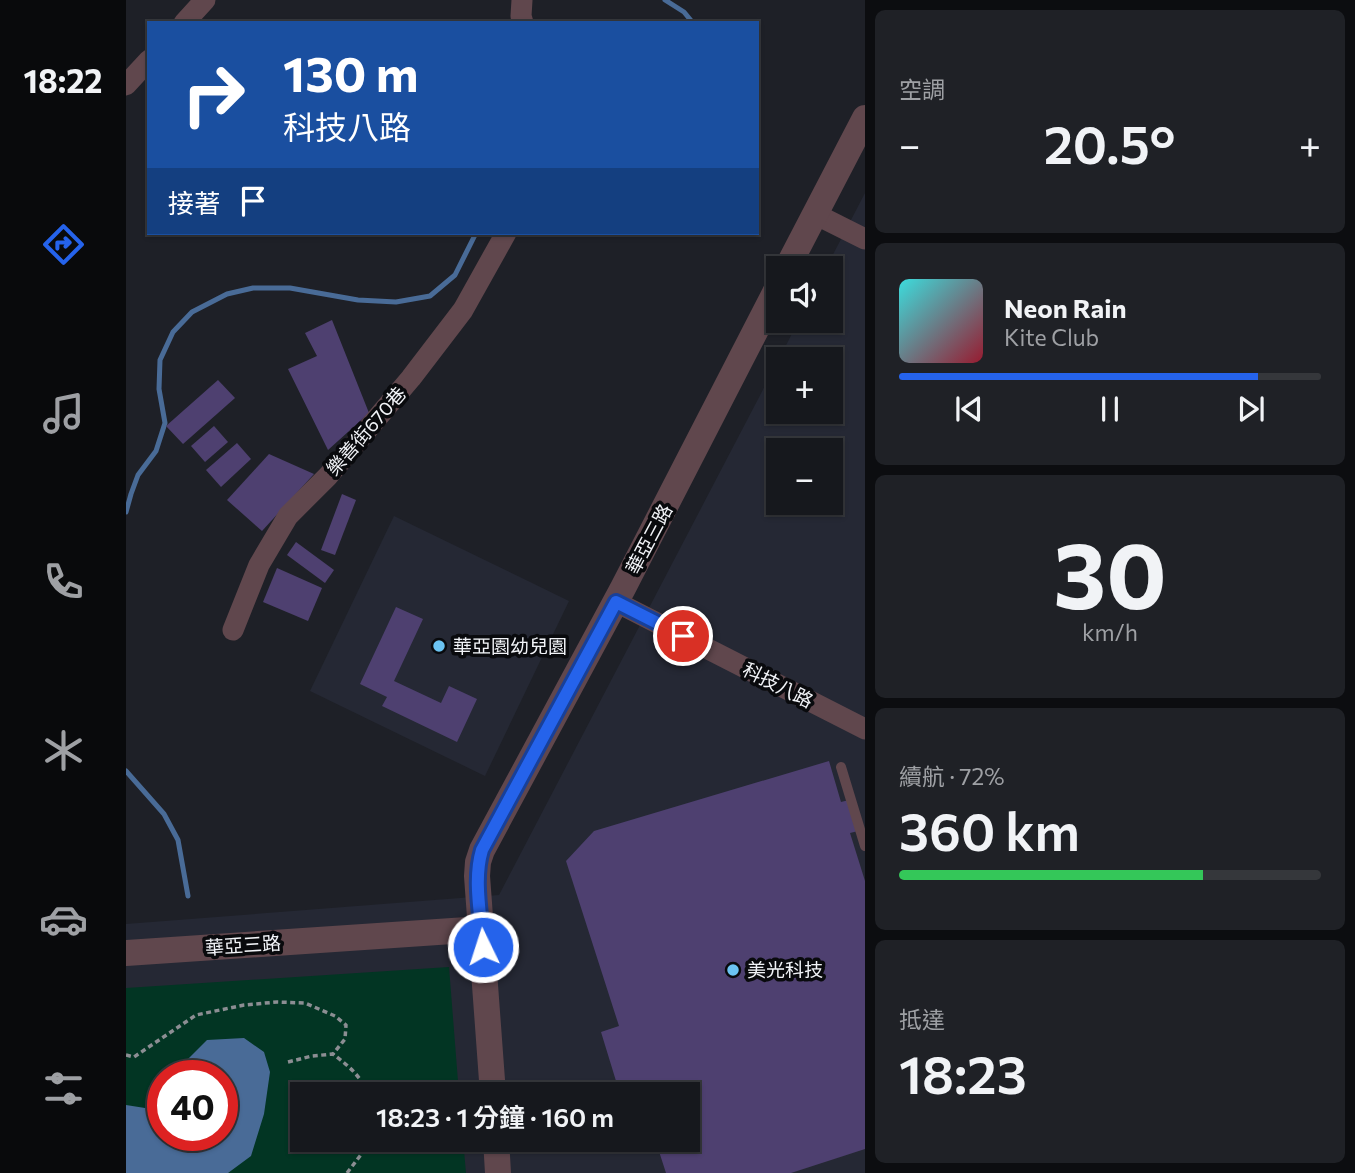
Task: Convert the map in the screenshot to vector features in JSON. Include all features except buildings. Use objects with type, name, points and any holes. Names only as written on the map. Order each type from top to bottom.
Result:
[{"type":"street","points":[[186,21],[205,0]]},
{"type":"street","points":[[522,0],[522,21]]},
{"type":"street","points":[[126,85],[147,63]]},
{"type":"street","points":[[793,256],[865,118]]},
{"type":"street","points":[[815,214],[865,239]]},
{"type":"street","name":"樂善街670巷","points":[[233,630],[259,565],[288,516],[328,476],[411,378],[463,310],[505,235]]},
{"type":"street","name":"華亞三路","points":[[126,953],[482,929],[477,876],[482,850],[616,602],[766,310]]},
{"type":"street","name":"科技八路","points":[[616,602],[865,729]]},
{"type":"street","points":[[482,929],[492,1082]]},
{"type":"street","points":[[497,1152],[498,1173]]},
{"type":"lane","points":[[841,767],[865,846]]},
{"type":"path","points":[[126,1055],[134,1057],[195,1015],[244,1004],[276,1002],[305,1003],[335,1016],[346,1025],[345,1039],[333,1054]]},
{"type":"path","points":[[288,1062],[333,1054],[362,1082]]},
{"type":"path","points":[[347,1173],[363,1152]]},
{"type":"shaded area","points":[[865,193],[865,1173],[126,1173],[126,924],[499,895],[766,383],[766,424],[843,424],[843,347],[785,347],[792,333],[843,333],[843,256],[832,256]]},
{"type":"shaded area","name":"華亞園幼兒園","points":[[394,516],[569,601],[485,776],[310,691]]},
{"type":"green space","points":[[449,967],[458,1082],[290,1082],[290,1152],[464,1152],[466,1173],[126,1173],[126,988]]},
{"type":"water","points":[[244,1038],[264,1052],[270,1072],[264,1114],[251,1156],[228,1173],[126,1173],[126,1105],[147,1106],[147,1151],[238,1151],[238,1060],[187,1060],[207,1040]]},
{"type":"waterway","points":[[665,0],[684,12],[691,21]]},
{"type":"waterway","points":[[126,512],[138,475],[156,451],[165,423],[159,389],[160,360],[173,332],[192,312],[227,294],[253,288],[290,288],[358,300],[396,302],[430,296],[455,275],[475,235]]},
{"type":"waterway","points":[[126,771],[164,814],[178,840],[188,896]]},
{"type":"place","name":"華亞園幼兒園","points":[[439,646]]},
{"type":"place","name":"美光科技","points":[[733,970]]},
{"type":"route","points":[[483,947],[477,876],[482,850],[616,602],[683,636]]}]
